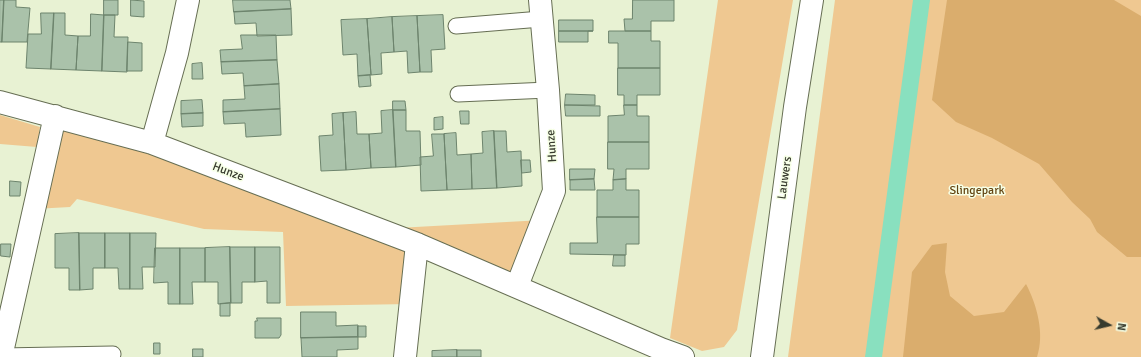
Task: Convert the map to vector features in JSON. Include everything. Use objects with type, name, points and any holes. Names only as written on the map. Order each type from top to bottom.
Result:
[{"type":"street","points":[[152,143],[177,53],[188,0]]},
{"type":"street","name":"Lauwers","points":[[762,357],[795,107],[812,0]]},
{"type":"street","name":"Hunze","points":[[517,286],[554,191],[548,90],[540,10]]},
{"type":"street","name":"Hunze","points":[[0,102],[152,143],[417,244],[661,349],[683,357]]},
{"type":"street","points":[[1,356],[4,323],[55,116]]},
{"type":"street","points":[[405,357],[417,244]]},
{"type":"lane","points":[[456,26],[540,10]]},
{"type":"lane","points":[[458,94],[548,90]]},
{"type":"lane","points":[[1,356],[113,354]]},
{"type":"green space","points":[[718,0],[793,0],[737,330],[724,347],[702,351],[670,338]]},
{"type":"green space","name":"Slingepark","points":[[835,0],[1141,0],[1141,357],[788,357]]},
{"type":"green space","points":[[0,115],[40,127],[37,147],[0,144]]},
{"type":"green space","points":[[54,116],[379,229],[543,220],[517,286],[417,245],[411,304],[286,306],[283,232],[204,229],[77,199],[70,207],[34,209]]},
{"type":"shaded area","points":[[913,0],[930,0],[882,357],[865,357]]},
{"type":"shaded area","points":[[947,0],[1114,0],[1141,16],[1141,257],[1127,257],[1097,232],[1090,219],[1072,202],[1039,164],[992,138],[956,122],[932,100]]},
{"type":"shaded area","points":[[947,243],[945,272],[950,296],[974,316],[1004,312],[1026,284],[1039,320],[1040,339],[1037,357],[903,357],[912,272],[932,245]]},
{"type":"building","points":[[0,0],[4,0],[2,42],[0,42]]},
{"type":"building","points":[[4,0],[16,0],[16,7],[30,8],[27,42],[2,42]]},
{"type":"building","points":[[104,0],[118,0],[118,15],[104,15]]},
{"type":"building","points":[[131,0],[144,1],[144,17],[131,16]]},
{"type":"building","points":[[233,0],[290,0],[291,9],[234,12]]},
{"type":"building","points":[[633,0],[674,0],[674,21],[651,21],[651,31],[625,31],[624,19],[632,19]]},
{"type":"building","points":[[291,9],[292,35],[257,36],[256,23],[235,24],[234,12]]},
{"type":"building","points":[[41,13],[54,13],[51,69],[26,68],[28,34],[41,34]]},
{"type":"building","points":[[54,13],[65,13],[65,35],[78,36],[76,70],[51,69]]},
{"type":"building","points":[[91,14],[104,15],[102,71],[76,70],[78,36],[90,36]]},
{"type":"building","points":[[104,15],[115,15],[114,37],[128,37],[127,72],[102,71]]},
{"type":"building","points":[[443,15],[445,49],[431,50],[432,72],[420,72],[417,16]]},
{"type":"building","points":[[417,16],[420,72],[408,73],[407,51],[394,52],[392,17]]},
{"type":"building","points":[[392,17],[394,52],[381,53],[382,74],[371,75],[367,19]]},
{"type":"building","points":[[367,19],[371,75],[358,76],[357,54],[343,55],[341,20]]},
{"type":"building","points":[[559,20],[593,20],[593,31],[559,31]]},
{"type":"building","points":[[559,31],[588,31],[588,42],[559,42]]},
{"type":"building","points":[[609,31],[651,31],[651,41],[660,41],[660,68],[618,68],[618,43],[609,43]]},
{"type":"building","points":[[241,35],[276,35],[277,60],[221,62],[220,50],[242,49]]},
{"type":"building","points":[[128,42],[142,43],[142,71],[127,71]]},
{"type":"building","points":[[277,60],[279,84],[244,86],[243,73],[222,74],[221,62]]},
{"type":"building","points":[[202,63],[203,79],[192,79],[192,64]]},
{"type":"building","points":[[618,68],[660,68],[660,95],[637,95],[637,105],[624,105],[624,95],[618,95]]},
{"type":"building","points":[[370,75],[371,86],[359,87],[358,76]]},
{"type":"building","points":[[279,84],[280,109],[223,112],[223,100],[245,99],[244,86]]},
{"type":"building","points":[[566,94],[595,95],[595,105],[565,105]]},
{"type":"building","points":[[202,100],[203,113],[181,114],[181,101]]},
{"type":"building","points":[[393,101],[405,101],[406,110],[393,110]]},
{"type":"building","points":[[565,105],[600,106],[600,116],[566,116]]},
{"type":"building","points":[[624,105],[637,105],[637,116],[649,116],[649,142],[608,142],[608,116],[624,115]]},
{"type":"building","points":[[280,109],[281,135],[246,137],[245,123],[224,124],[223,112]]},
{"type":"building","points":[[393,110],[406,110],[406,131],[420,131],[421,165],[396,167]]},
{"type":"building","points":[[393,110],[396,167],[371,168],[369,134],[382,133],[381,111]]},
{"type":"building","points":[[460,111],[469,111],[469,124],[461,124]]},
{"type":"building","points":[[356,112],[357,134],[369,134],[371,168],[346,170],[343,113]]},
{"type":"building","points":[[203,113],[203,126],[182,127],[181,114]]},
{"type":"building","points":[[343,113],[346,170],[321,171],[319,136],[333,135],[332,114]]},
{"type":"building","points":[[443,117],[443,129],[434,130],[434,118]]},
{"type":"building","points":[[494,131],[506,131],[507,152],[521,151],[522,186],[497,188]]},
{"type":"building","points":[[494,131],[497,188],[472,189],[471,154],[483,153],[482,132]]},
{"type":"building","points":[[456,133],[457,155],[471,154],[472,189],[447,190],[444,134]]},
{"type":"building","points":[[432,134],[444,134],[447,190],[421,191],[420,157],[433,156]]},
{"type":"building","points":[[608,142],[649,142],[649,169],[626,169],[626,179],[613,180],[614,169],[608,169]]},
{"type":"building","points":[[521,160],[530,160],[531,172],[522,173]]},
{"type":"building","points":[[570,169],[595,169],[594,179],[570,180]]},
{"type":"building","points":[[594,179],[595,190],[570,190],[570,180]]},
{"type":"building","points":[[626,179],[626,190],[639,190],[639,217],[597,217],[597,190],[613,190],[613,180]]},
{"type":"building","points":[[10,181],[21,182],[20,196],[10,196]]},
{"type":"building","points":[[597,217],[639,217],[639,244],[626,244],[626,255],[570,254],[570,243],[597,243]]},
{"type":"building","points":[[79,233],[105,233],[105,268],[93,268],[93,289],[80,290]]},
{"type":"building","points":[[79,233],[80,290],[69,290],[69,268],[55,268],[55,234]]},
{"type":"building","points":[[105,233],[130,233],[130,289],[119,289],[118,268],[105,268]]},
{"type":"building","points":[[130,233],[156,233],[155,267],[142,267],[143,289],[130,289]]},
{"type":"building","points":[[1,244],[11,244],[10,257],[1,256]]},
{"type":"building","points":[[230,247],[255,247],[255,282],[242,282],[242,303],[231,303]]},
{"type":"building","points":[[230,247],[231,303],[218,304],[218,282],[205,282],[205,248]]},
{"type":"building","points":[[255,247],[280,247],[280,303],[267,303],[267,281],[255,282]]},
{"type":"building","points":[[155,248],[180,248],[180,304],[168,304],[168,282],[154,283]]},
{"type":"building","points":[[180,248],[205,248],[205,282],[192,282],[193,304],[180,304]]},
{"type":"building","points":[[614,255],[625,255],[625,266],[613,266]]},
{"type":"building","points":[[230,303],[230,316],[220,316],[220,304]]},
{"type":"building","points":[[301,312],[336,312],[336,326],[358,325],[358,337],[301,338]]},
{"type":"building","points":[[257,318],[281,318],[281,335],[279,338],[255,338],[255,321],[257,321]]},
{"type":"building","points":[[358,326],[366,326],[366,337],[358,337]]},
{"type":"building","points":[[358,337],[358,349],[337,350],[337,357],[302,357],[301,338]]},
{"type":"building","points":[[154,343],[160,343],[160,354],[154,354]]},
{"type":"building","points":[[193,349],[203,349],[203,357],[193,357]]},
{"type":"building","points":[[457,350],[481,350],[481,357],[457,357]]},
{"type":"building","points":[[457,350],[457,357],[432,357],[432,351]]}]
